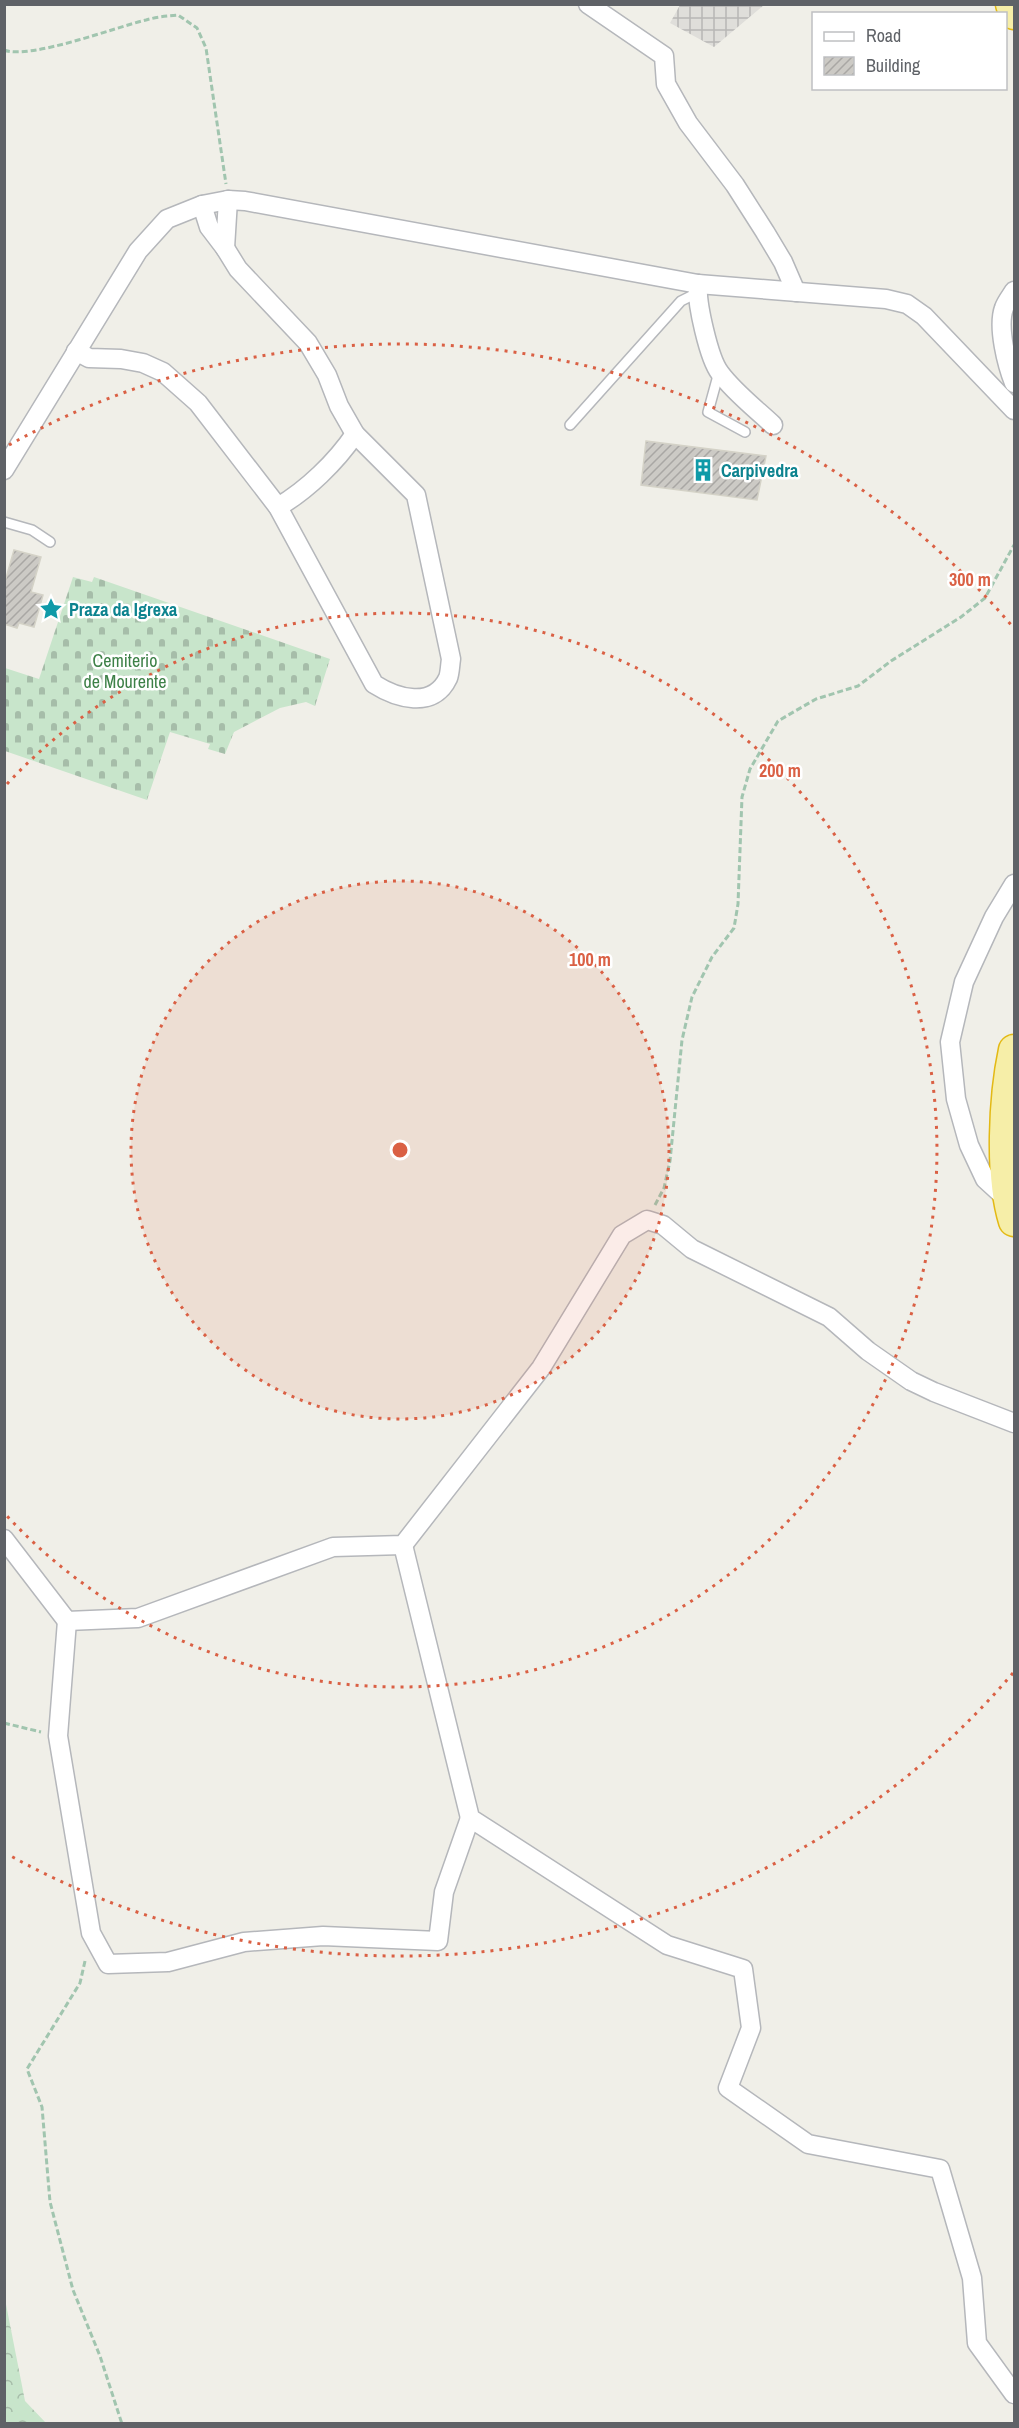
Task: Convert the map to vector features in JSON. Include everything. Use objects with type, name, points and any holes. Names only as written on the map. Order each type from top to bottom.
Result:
[{"type":"highway","points":[[1011,4],[1014,14]]},
{"type":"highway","points":[[1011,1211],[1006,1114],[1014,1050]]},
{"type":"street","points":[[588,4],[664,56],[666,84],[688,123],[717,159],[753,213],[783,262],[796,292]]},
{"type":"street","points":[[4,470],[138,251],[167,219],[202,205],[228,200],[429,233],[698,288],[796,292],[886,299],[907,304],[924,316],[1014,410]]},
{"type":"street","points":[[225,248],[228,200]]},
{"type":"street","points":[[76,351],[89,358],[121,359],[143,363],[163,372],[181,386],[198,403],[278,507],[374,684],[391,694],[410,699],[428,697],[440,688],[448,678],[451,659],[416,495],[356,434],[339,406],[327,375],[308,343],[238,269],[209,227],[202,205]]},
{"type":"street","points":[[698,288],[700,318],[719,372],[773,426]]},
{"type":"street","points":[[1014,291],[1004,306],[1001,319],[1014,383]]},
{"type":"street","points":[[278,507],[291,499],[343,451],[356,434]]},
{"type":"street","points":[[1011,1211],[985,1179],[969,1145],[956,1099],[950,1042],[964,981],[994,918],[1014,884]]},
{"type":"street","points":[[404,1545],[542,1368],[622,1235],[647,1220],[663,1225],[692,1249],[829,1317],[868,1351],[911,1381],[1014,1423]]},
{"type":"street","points":[[4,1539],[67,1621],[58,1736],[91,1933],[108,1964],[168,1962],[244,1942],[323,1936],[438,1941],[444,1892],[470,1818],[404,1545]]},
{"type":"street","points":[[67,1621],[138,1618],[333,1547],[404,1545]]},
{"type":"street","points":[[470,1818],[667,1945],[743,1969],[751,2028],[728,2088],[808,2144],[940,2169],[972,2278],[977,2343],[1014,2394]]},
{"type":"lane","points":[[570,425],[681,302],[698,288]]},
{"type":"lane","points":[[719,372],[708,412],[745,432]]},
{"type":"lane","points":[[4,522],[32,530],[50,542]]},
{"type":"path","points":[[4,50],[11,53],[48,48],[147,20],[178,15],[197,28],[206,48],[228,200]]},
{"type":"path","points":[[647,1220],[664,1188],[670,1161],[682,1040],[692,997],[712,957],[734,928],[738,904],[742,797],[750,769],[778,721],[816,699],[858,686],[891,661],[961,617],[985,598],[1014,545]]},
{"type":"path","points":[[4,1723],[58,1736]]},
{"type":"path","points":[[91,1933],[80,1983],[27,2069],[42,2107],[50,2202],[73,2290],[100,2356],[122,2424]]},
{"type":"shaded area","points":[[680,5],[764,5],[714,47],[670,23]]},
{"type":"green space","name":"Cemiterio de Mourente","points":[[73,577],[92,582],[94,577],[330,659],[315,706],[306,702],[280,708],[234,732],[225,754],[208,749],[210,744],[170,732],[147,800],[5,751],[5,668],[39,679]]},
{"type":"green space","points":[[4,2294],[25,2401],[46,2423],[5,2423]]},
{"type":"building","name":"Carpivedra","points":[[646,441],[766,456],[757,500],[641,485]]},
{"type":"building","points":[[14,550],[41,557],[31,592],[43,595],[34,627],[19,623],[17,628],[4,624],[4,585]]},
{"type":"place","name":"Carpivedra","points":[[703,470]]},
{"type":"place","name":"Praza da Igrexa","points":[[51,609]]}]
